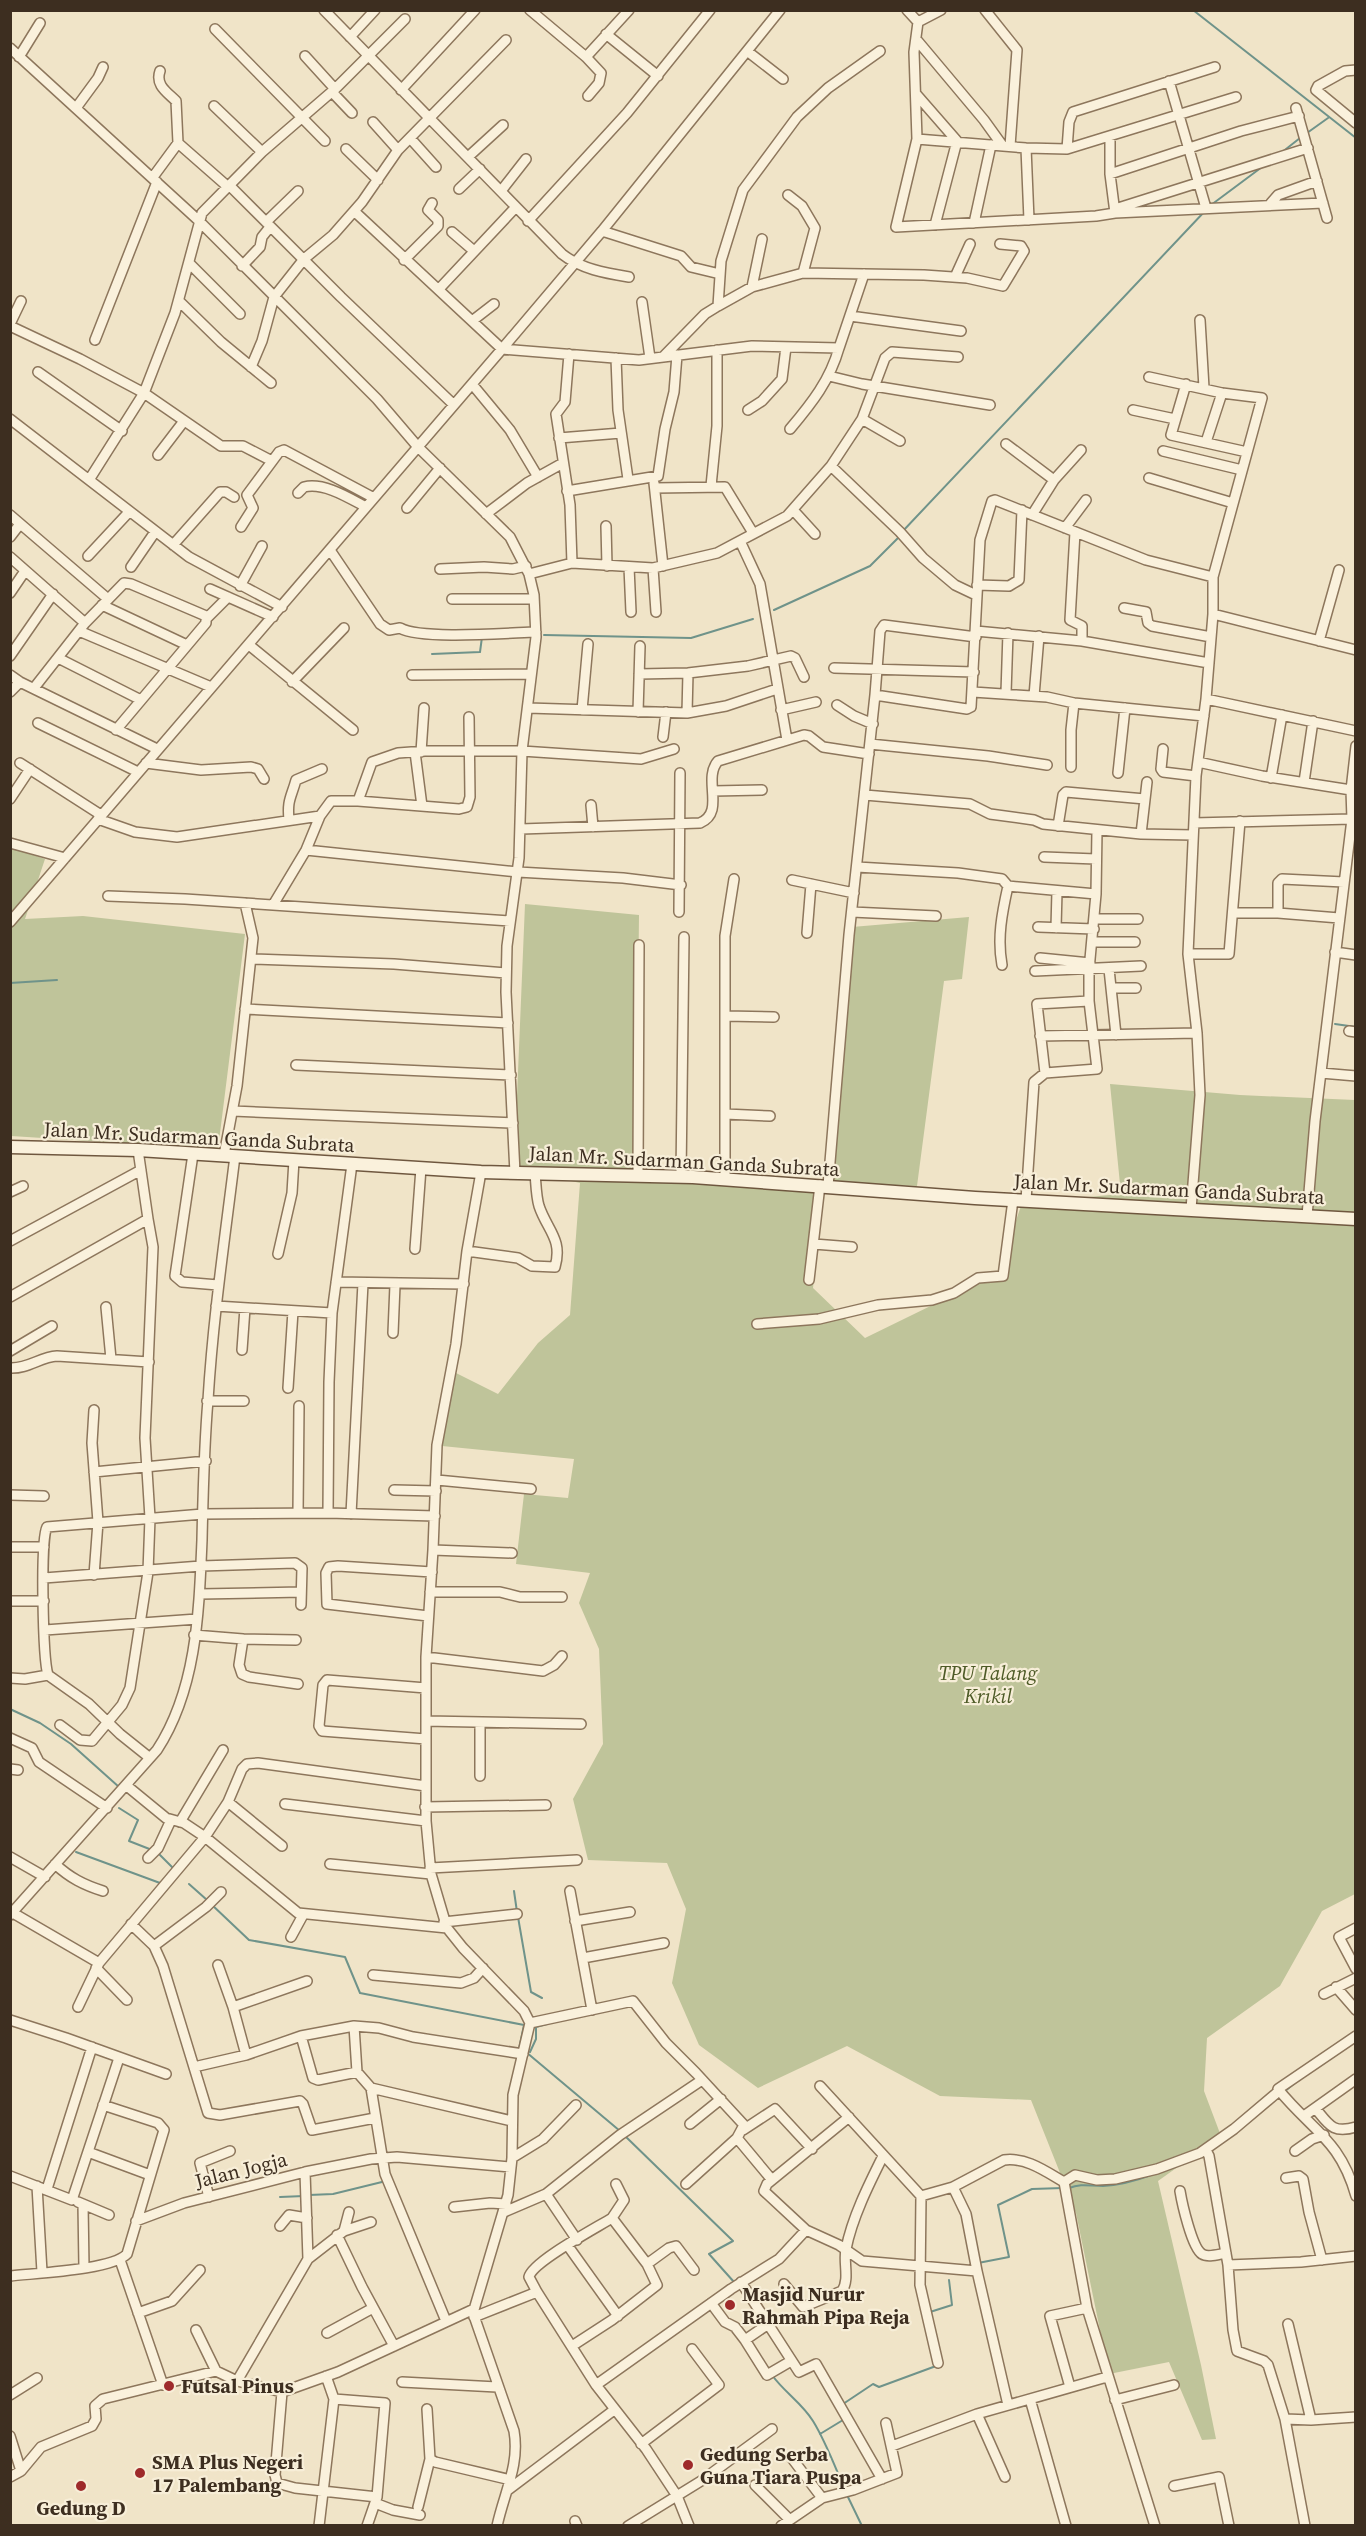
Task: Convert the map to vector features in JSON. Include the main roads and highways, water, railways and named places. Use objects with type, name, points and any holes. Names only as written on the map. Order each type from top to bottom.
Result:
[{"type":"waterway","points":[[1193,10],[1356,138]]},
{"type":"waterway","points":[[1307,133],[1328,118]]},
{"type":"waterway","points":[[1281,153],[1300,138]]},
{"type":"waterway","points":[[1211,205],[1262,167]]},
{"type":"waterway","points":[[902,532],[1205,211]]},
{"type":"waterway","points":[[774,610],[870,566],[899,537]]},
{"type":"waterway","points":[[544,635],[691,638],[753,619]]},
{"type":"waterway","points":[[432,654],[480,652],[482,637]]},
{"type":"waterway","points":[[10,983],[57,980]]},
{"type":"waterway","points":[[1335,1024],[1356,1027]]},
{"type":"waterway","points":[[10,1709],[40,1723],[71,1744],[119,1787]]},
{"type":"waterway","points":[[119,1808],[138,1820],[129,1841],[152,1850]]},
{"type":"waterway","points":[[76,1852],[160,1883],[165,1878]]},
{"type":"waterway","points":[[158,1853],[173,1868]]},
{"type":"waterway","points":[[189,1884],[207,1900]]},
{"type":"waterway","points":[[514,1891],[517,1912]]},
{"type":"waterway","points":[[211,1904],[249,1940],[345,1957],[360,1993],[524,2025],[519,2049]]},
{"type":"waterway","points":[[518,1917],[531,1992],[542,1998]]},
{"type":"waterway","points":[[530,2052],[536,2039],[536,2027],[547,2024]]},
{"type":"waterway","points":[[526,2052],[620,2131]]},
{"type":"waterway","points":[[1284,2092],[1296,2082]]},
{"type":"waterway","points":[[624,2135],[733,2241],[709,2254],[734,2282]]},
{"type":"waterway","points":[[1069,2188],[1082,2185],[1115,2185],[1151,2175]]},
{"type":"waterway","points":[[309,2195],[333,2194],[386,2181]]},
{"type":"waterway","points":[[978,2263],[1009,2257],[998,2205],[1032,2189],[1063,2188]]},
{"type":"waterway","points":[[280,2197],[304,2196]]},
{"type":"waterway","points":[[930,2312],[952,2305],[949,2280]]},
{"type":"waterway","points":[[843,2404],[873,2384],[879,2387],[936,2366]]},
{"type":"waterway","points":[[772,2375],[813,2421],[845,2490]]},
{"type":"waterway","points":[[820,2434],[843,2420]]},
{"type":"waterway","points":[[847,2495],[862,2526]]},
{"type":"place","name":"Masjid Nurur Rahmah Pipa Reja","points":[[730,2305]]},
{"type":"place","name":"Futsal Pinus","points":[[169,2386]]},
{"type":"place","name":"Gedung Serba Guna Tiara Puspa","points":[[688,2465]]},
{"type":"place","name":"SMA Plus Negeri 17 Palembang","points":[[140,2473]]},
{"type":"place","name":"Gedung D","points":[[81,2486]]},
{"type":"park label","name":"TPU Talang Krikil","points":[[988,1684]]}]
